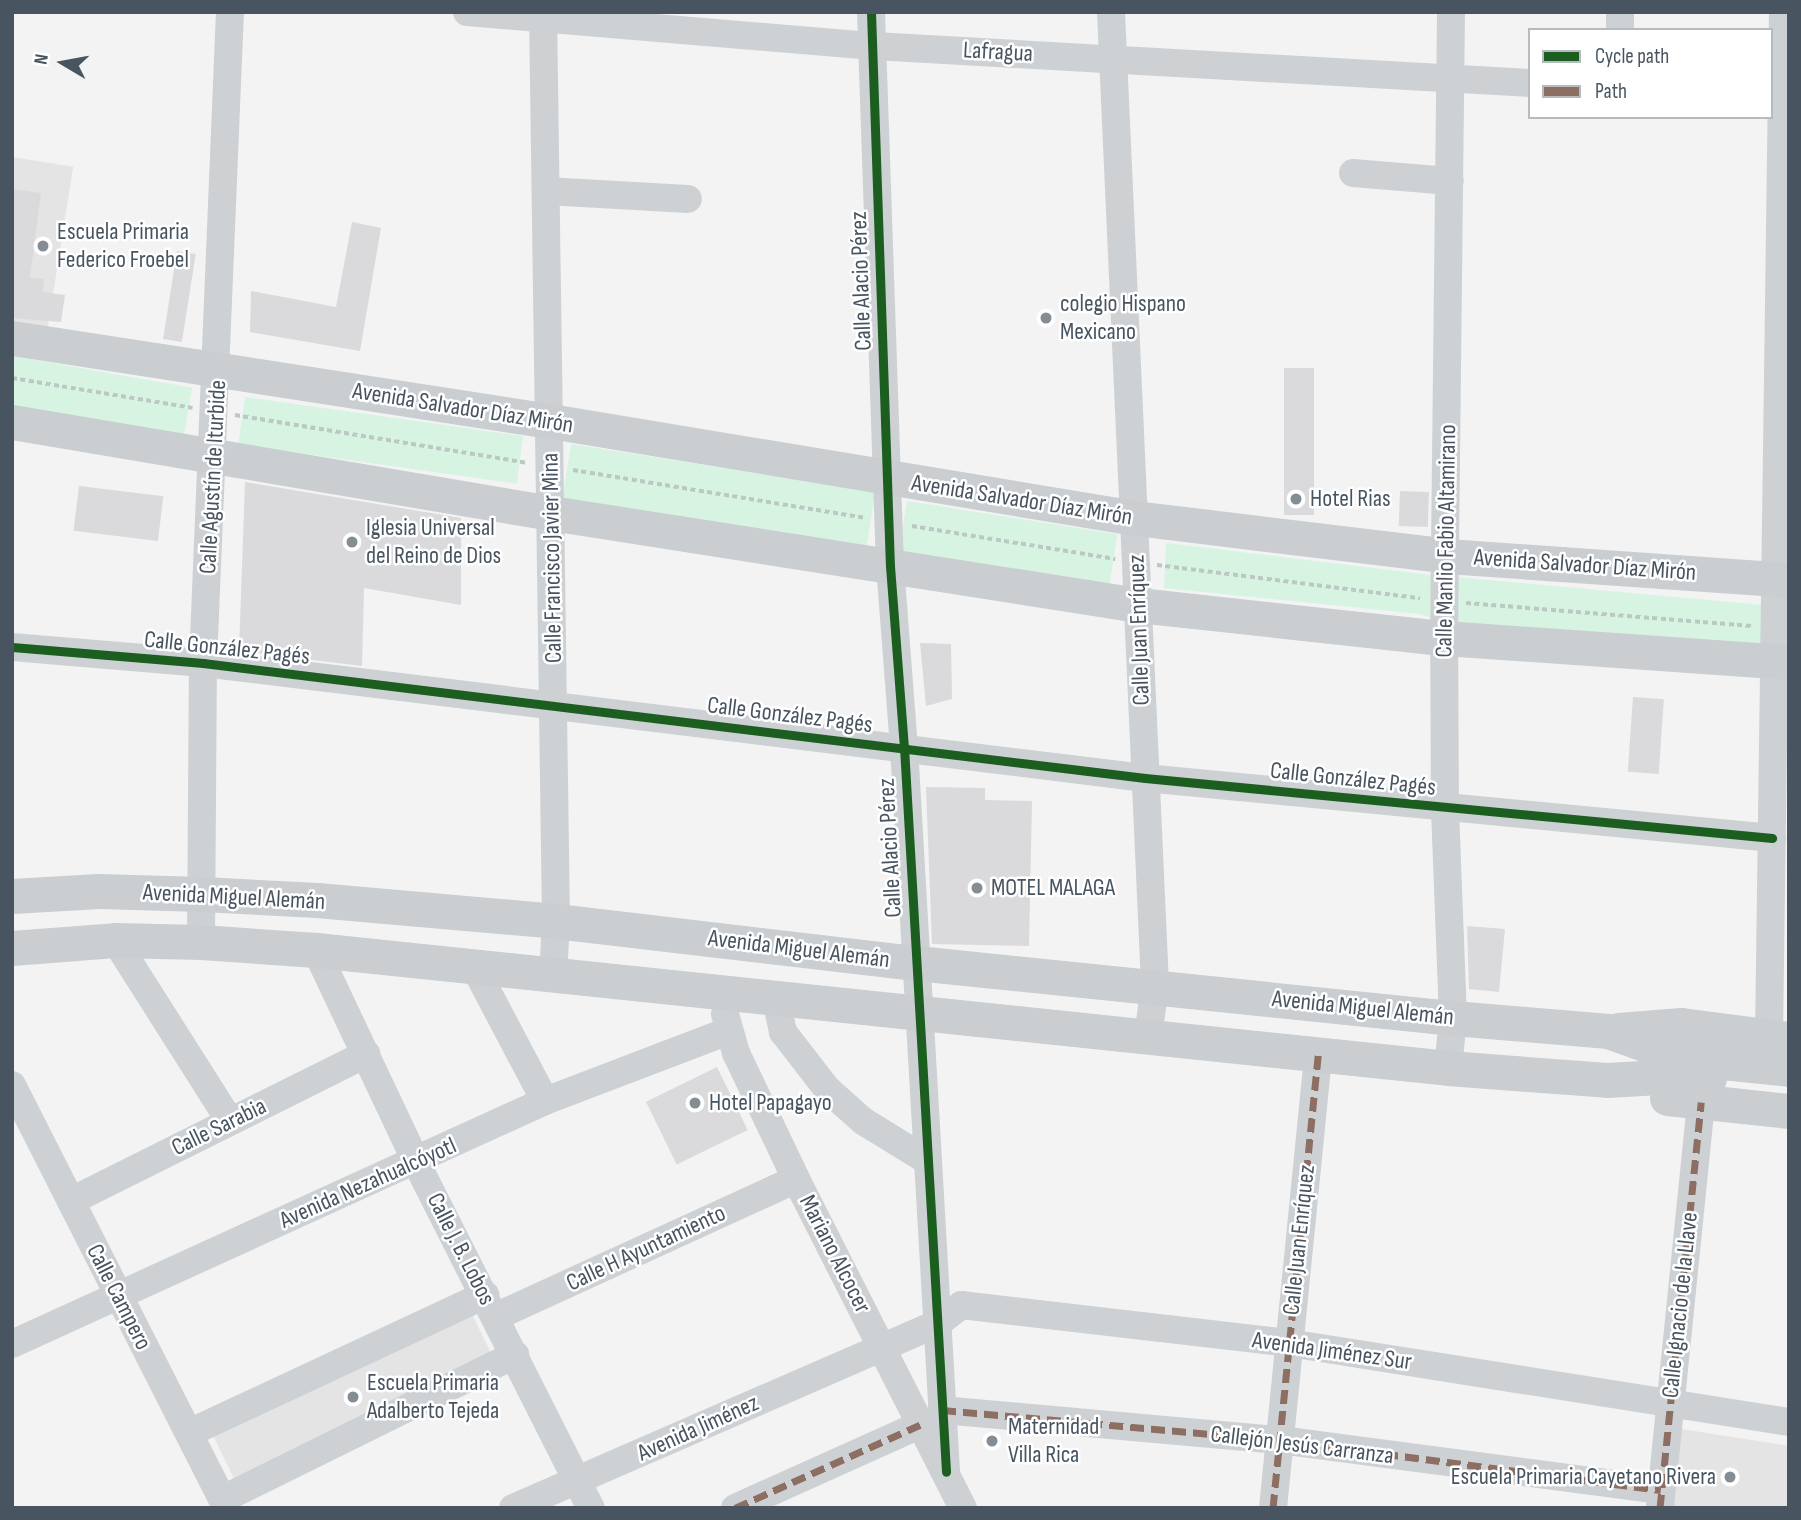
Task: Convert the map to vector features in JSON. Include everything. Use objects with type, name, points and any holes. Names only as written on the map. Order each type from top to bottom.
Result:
[{"type":"main road","name":"Avenida Salvador Díaz Mirón","points":[[12,338],[550,421],[1135,518],[1447,556],[1782,579]]},
{"type":"main road","points":[[12,422],[551,513],[1138,605],[1444,638],[1782,661]]},
{"type":"main road","name":"Avenida Miguel Alemán","points":[[12,896],[99,891],[202,894],[317,900],[556,921],[916,963],[1155,985],[1453,1018],[1608,1031],[1683,1058],[1789,1069]]},
{"type":"main road","name":"Avenida Miguel Alemán","points":[[12,948],[116,940],[201,942],[316,950],[553,977],[1448,1068],[1606,1080],[1677,1076],[1789,1088]]},
{"type":"main road","points":[[1608,1031],[1681,1025],[1779,1038]]},
{"type":"main road","points":[[1606,1080],[1670,1099],[1789,1111]]},
{"type":"street","name":"Calle Agustín de Iturbide","points":[[201,942],[204,663],[218,370],[230,12]]},
{"type":"street","name":"Lafragua","points":[[467,12],[543,15],[874,46],[1528,83]]},
{"type":"street","name":"Calle Alacio Pérez","points":[[871,12],[890,566],[904,747],[937,1324],[931,1417],[946,1472],[963,1508]]},
{"type":"street","name":"Calle Juan Enríquez","points":[[1111,12],[1155,985],[1148,1037]]},
{"type":"street","name":"Calle Manlio Fabio Altamirano","points":[[1448,1068],[1453,1018],[1445,808],[1444,638],[1451,12]]},
{"type":"street","points":[[1779,1038],[1772,838],[1782,661],[1783,12]]},
{"type":"street","name":"Calle Francisco Javier Mina","points":[[543,15],[554,706],[556,921],[553,977]]},
{"type":"street","points":[[1353,173],[1450,181]]},
{"type":"street","points":[[546,191],[688,199]]},
{"type":"street","name":"Calle González Pagés","points":[[12,647],[204,663],[1145,778],[1772,838]]},
{"type":"street","points":[[116,940],[230,1121]]},
{"type":"street","name":"Calle J. B. Lobos","points":[[316,950],[416,1162],[591,1508]]},
{"type":"street","points":[[475,968],[545,1101]]},
{"type":"street","name":"Mariano Alcocer","points":[[725,994],[728,1031],[796,1179],[883,1347],[931,1417]]},
{"type":"street","points":[[776,999],[783,1032],[827,1089],[863,1121],[928,1161]]},
{"type":"street","name":"Avenida Nezahualcóyotl","points":[[12,1343],[416,1162],[545,1101],[728,1031]]},
{"type":"street","name":"Calle Sarabia","points":[[71,1201],[366,1054]]},
{"type":"street","name":"Calle Juan Enríquez","points":[[1273,1508],[1318,1055]]},
{"type":"street","name":"Calle Campero","points":[[12,1086],[225,1503]]},
{"type":"street","name":"Calle Ignacio de la Llave","points":[[1661,1499],[1701,1102]]},
{"type":"street","name":"Calle H Ayuntamiento","points":[[189,1433],[796,1179]]},
{"type":"street","name":"Avenida Jiménez Sur","points":[[883,1347],[937,1324],[961,1305],[1289,1343],[1789,1422]]},
{"type":"street","name":"Avenida Jiménez","points":[[513,1508],[883,1347]]},
{"type":"street","points":[[225,1503],[515,1355]]},
{"type":"street","points":[[734,1508],[931,1417]]},
{"type":"street","name":"Callejón Jesús Carranza","points":[[931,1417],[1280,1440],[1661,1499]]},
{"type":"shaded area","name":"Escuela Primaria Federico Froebel","points":[[12,157],[73,167],[47,334],[12,328]]},
{"type":"shaded area","name":"Escuela Primaria Adalberto Tejeda","points":[[470,1310],[495,1362],[238,1488],[213,1435]]},
{"type":"shaded area","name":"Escuela Primaria Cayetano Rivera","points":[[1675,1428],[1789,1446],[1789,1508],[1668,1508]]},
{"type":"green space","points":[[12,356],[192,388],[184,437],[12,407]]},
{"type":"green space","points":[[245,397],[523,436],[517,484],[238,445]]},
{"type":"green space","points":[[571,444],[875,492],[866,549],[562,501]]},
{"type":"green space","points":[[907,501],[1117,534],[1110,584],[899,550]]},
{"type":"green space","points":[[1166,543],[1422,574],[1763,605],[1789,610],[1789,648],[1459,627],[1420,614],[1164,588]]},
{"type":"building","points":[[12,189],[41,193],[30,278],[44,279],[43,292],[65,295],[61,322],[12,318]]},
{"type":"building","points":[[352,222],[381,228],[360,351],[250,332],[251,291],[336,307]]},
{"type":"building","points":[[177,251],[196,254],[182,342],[163,339]]},
{"type":"building","points":[[1284,368],[1314,368],[1314,515],[1284,515]]},
{"type":"building","name":"Iglesia Universal del Reino de Dios","points":[[245,482],[461,518],[461,605],[364,588],[362,666],[239,651]]},
{"type":"building","points":[[79,486],[163,496],[158,541],[74,531]]},
{"type":"building","points":[[1400,491],[1429,492],[1428,527],[1399,526]]},
{"type":"building","points":[[920,643],[951,644],[952,699],[926,706]]},
{"type":"building","points":[[1633,697],[1664,699],[1659,774],[1628,772]]},
{"type":"building","name":"MOTEL MALAGA","points":[[926,787],[985,788],[985,800],[1032,801],[1029,946],[932,944]]},
{"type":"building","points":[[1467,926],[1505,929],[1499,992],[1469,989]]},
{"type":"building","points":[[717,1067],[748,1130],[677,1165],[646,1102]]},
{"type":"marked path","points":[[1273,1508],[1318,1055]]},
{"type":"marked path","points":[[1660,1508],[1701,1102]]},
{"type":"marked path","points":[[942,1410],[1280,1440],[1661,1490]]},
{"type":"marked path","points":[[735,1508],[920,1425]]},
{"type":"cycle path","points":[[871,12],[890,566],[904,747],[946,1472]]},
{"type":"cycle path","points":[[12,647],[203,663],[1145,778],[1772,838]]},
{"type":"place","name":"Escuela Primaria Federico Froebel","points":[[43,246]]},
{"type":"place","name":"colegio Hispano Mexicano","points":[[1046,318]]},
{"type":"place","name":"Hotel Rias","points":[[1296,499]]},
{"type":"place","name":"Iglesia Universal del Reino de Dios","points":[[352,542]]},
{"type":"place","name":"MOTEL MALAGA","points":[[977,888]]},
{"type":"place","name":"Hotel Papagayo","points":[[695,1103]]},
{"type":"place","name":"Escuela Primaria Adalberto Tejeda","points":[[353,1397]]},
{"type":"place","name":"Maternidad Villa Rica","points":[[992,1441]]},
{"type":"place","name":"Escuela Primaria Cayetano Rivera","points":[[1730,1477]]}]
